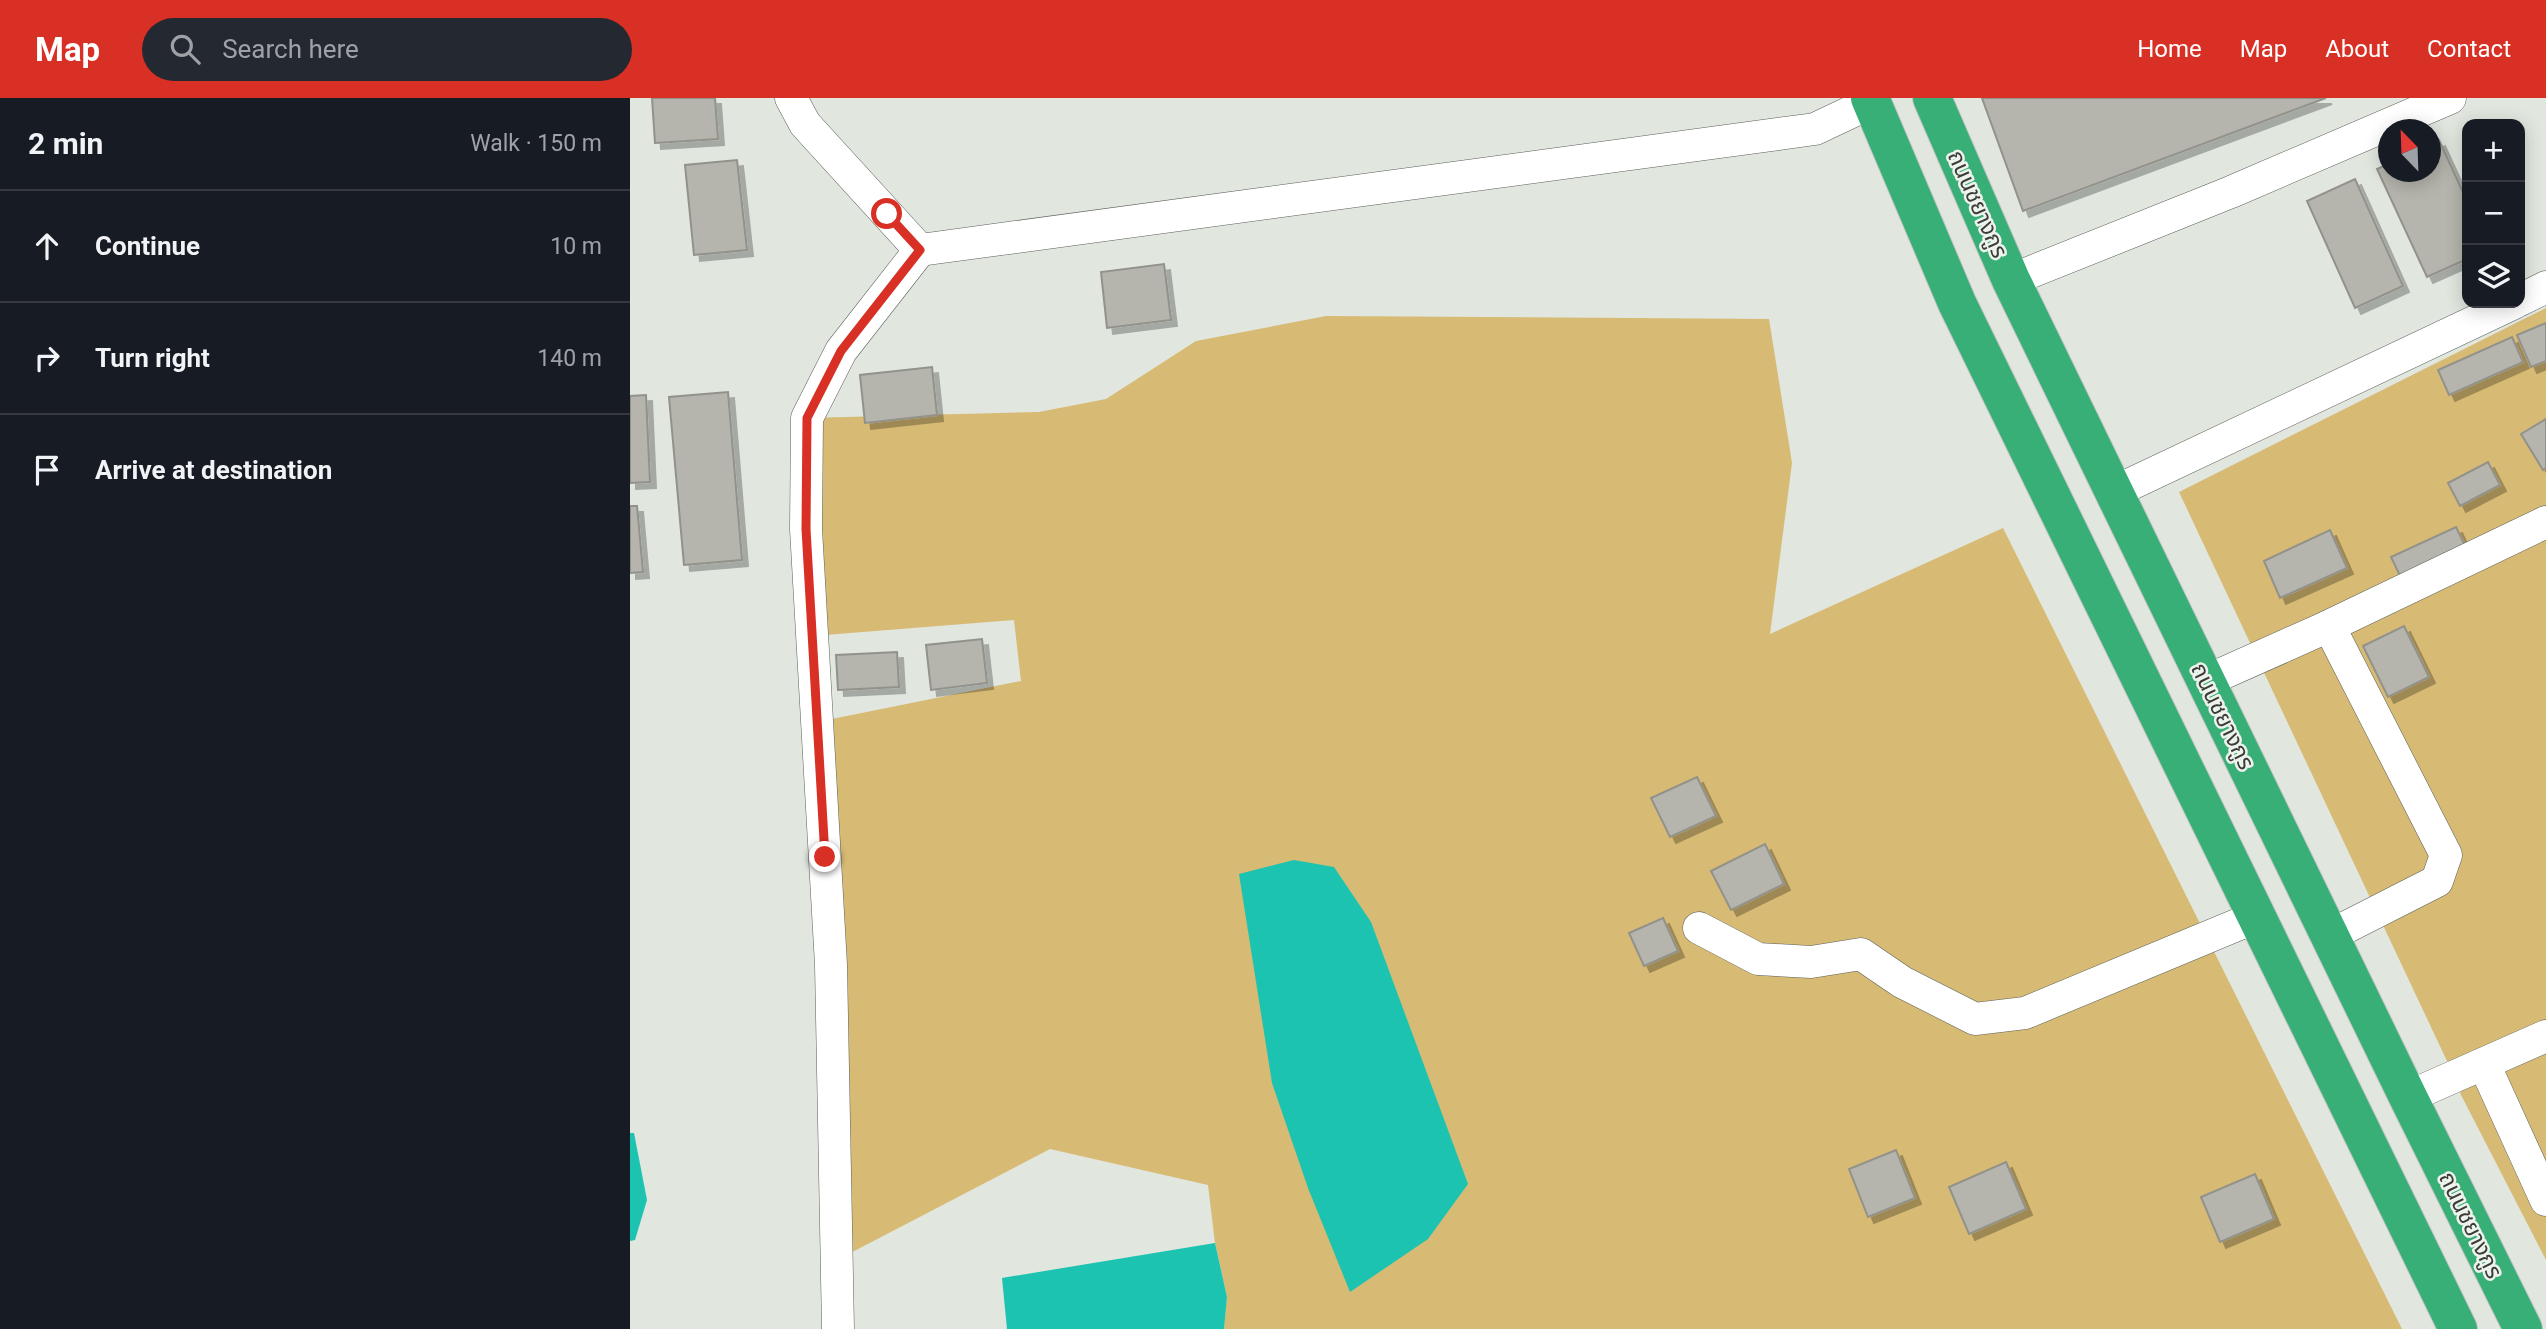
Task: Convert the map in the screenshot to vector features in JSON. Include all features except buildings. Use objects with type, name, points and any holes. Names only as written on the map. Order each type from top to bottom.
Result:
[{"type":"highway","name":"ถนนชยางกูร","points":[[1932,98],[2011,280],[2523,1329]]},
{"type":"highway","points":[[1871,100],[1957,303],[2458,1329]]},
{"type":"street","points":[[790,98],[805,124],[920,250]]},
{"type":"street","points":[[2011,280],[2231,192],[2449,98]]},
{"type":"street","points":[[838,1329],[831,965],[806,529],[807,418],[841,351],[920,250],[1815,129],[1871,100]]},
{"type":"street","points":[[2525,298],[2546,288]]},
{"type":"street","points":[[2114,492],[2503,308]]},
{"type":"street","points":[[2206,681],[2329,626],[2546,522]]},
{"type":"street","points":[[2329,626],[2446,855],[2437,881],[2329,936]]},
{"type":"street","points":[[1699,928],[1758,959],[1811,962],[1861,954],[1902,982],[1975,1019],[2025,1013],[2256,917]]},
{"type":"street","points":[[2408,1097],[2546,1036]]},
{"type":"street","points":[[2484,1065],[2546,1200]]},
{"type":"shaded area","points":[[2546,308],[2546,1260],[2460,1093],[2483,1065],[2447,1061],[2179,492]]},
{"type":"shaded area","points":[[1326,316],[1769,319],[1792,463],[1770,634],[2003,528],[2402,1329],[1224,1329],[1227,1297],[1215,1243],[1208,1185],[1050,1149],[837,1260],[817,722],[1021,681],[1014,620],[812,636],[807,418],[1039,412],[1106,399],[1196,341]],"holes":[[[1663,918],[1677,951],[1645,966],[1629,933]]]},
{"type":"water","points":[[1294,860],[1334,867],[1371,922],[1468,1184],[1428,1239],[1350,1292],[1308,1188],[1272,1083],[1239,874]]},
{"type":"water","points":[[630,1133],[634,1133],[647,1200],[635,1240],[630,1241]]},
{"type":"water","points":[[1215,1243],[1227,1297],[1224,1329],[1007,1329],[1002,1278]]},
{"type":"route","points":[[825,857],[806,529],[807,418],[841,351],[920,250],[887,214]]}]
